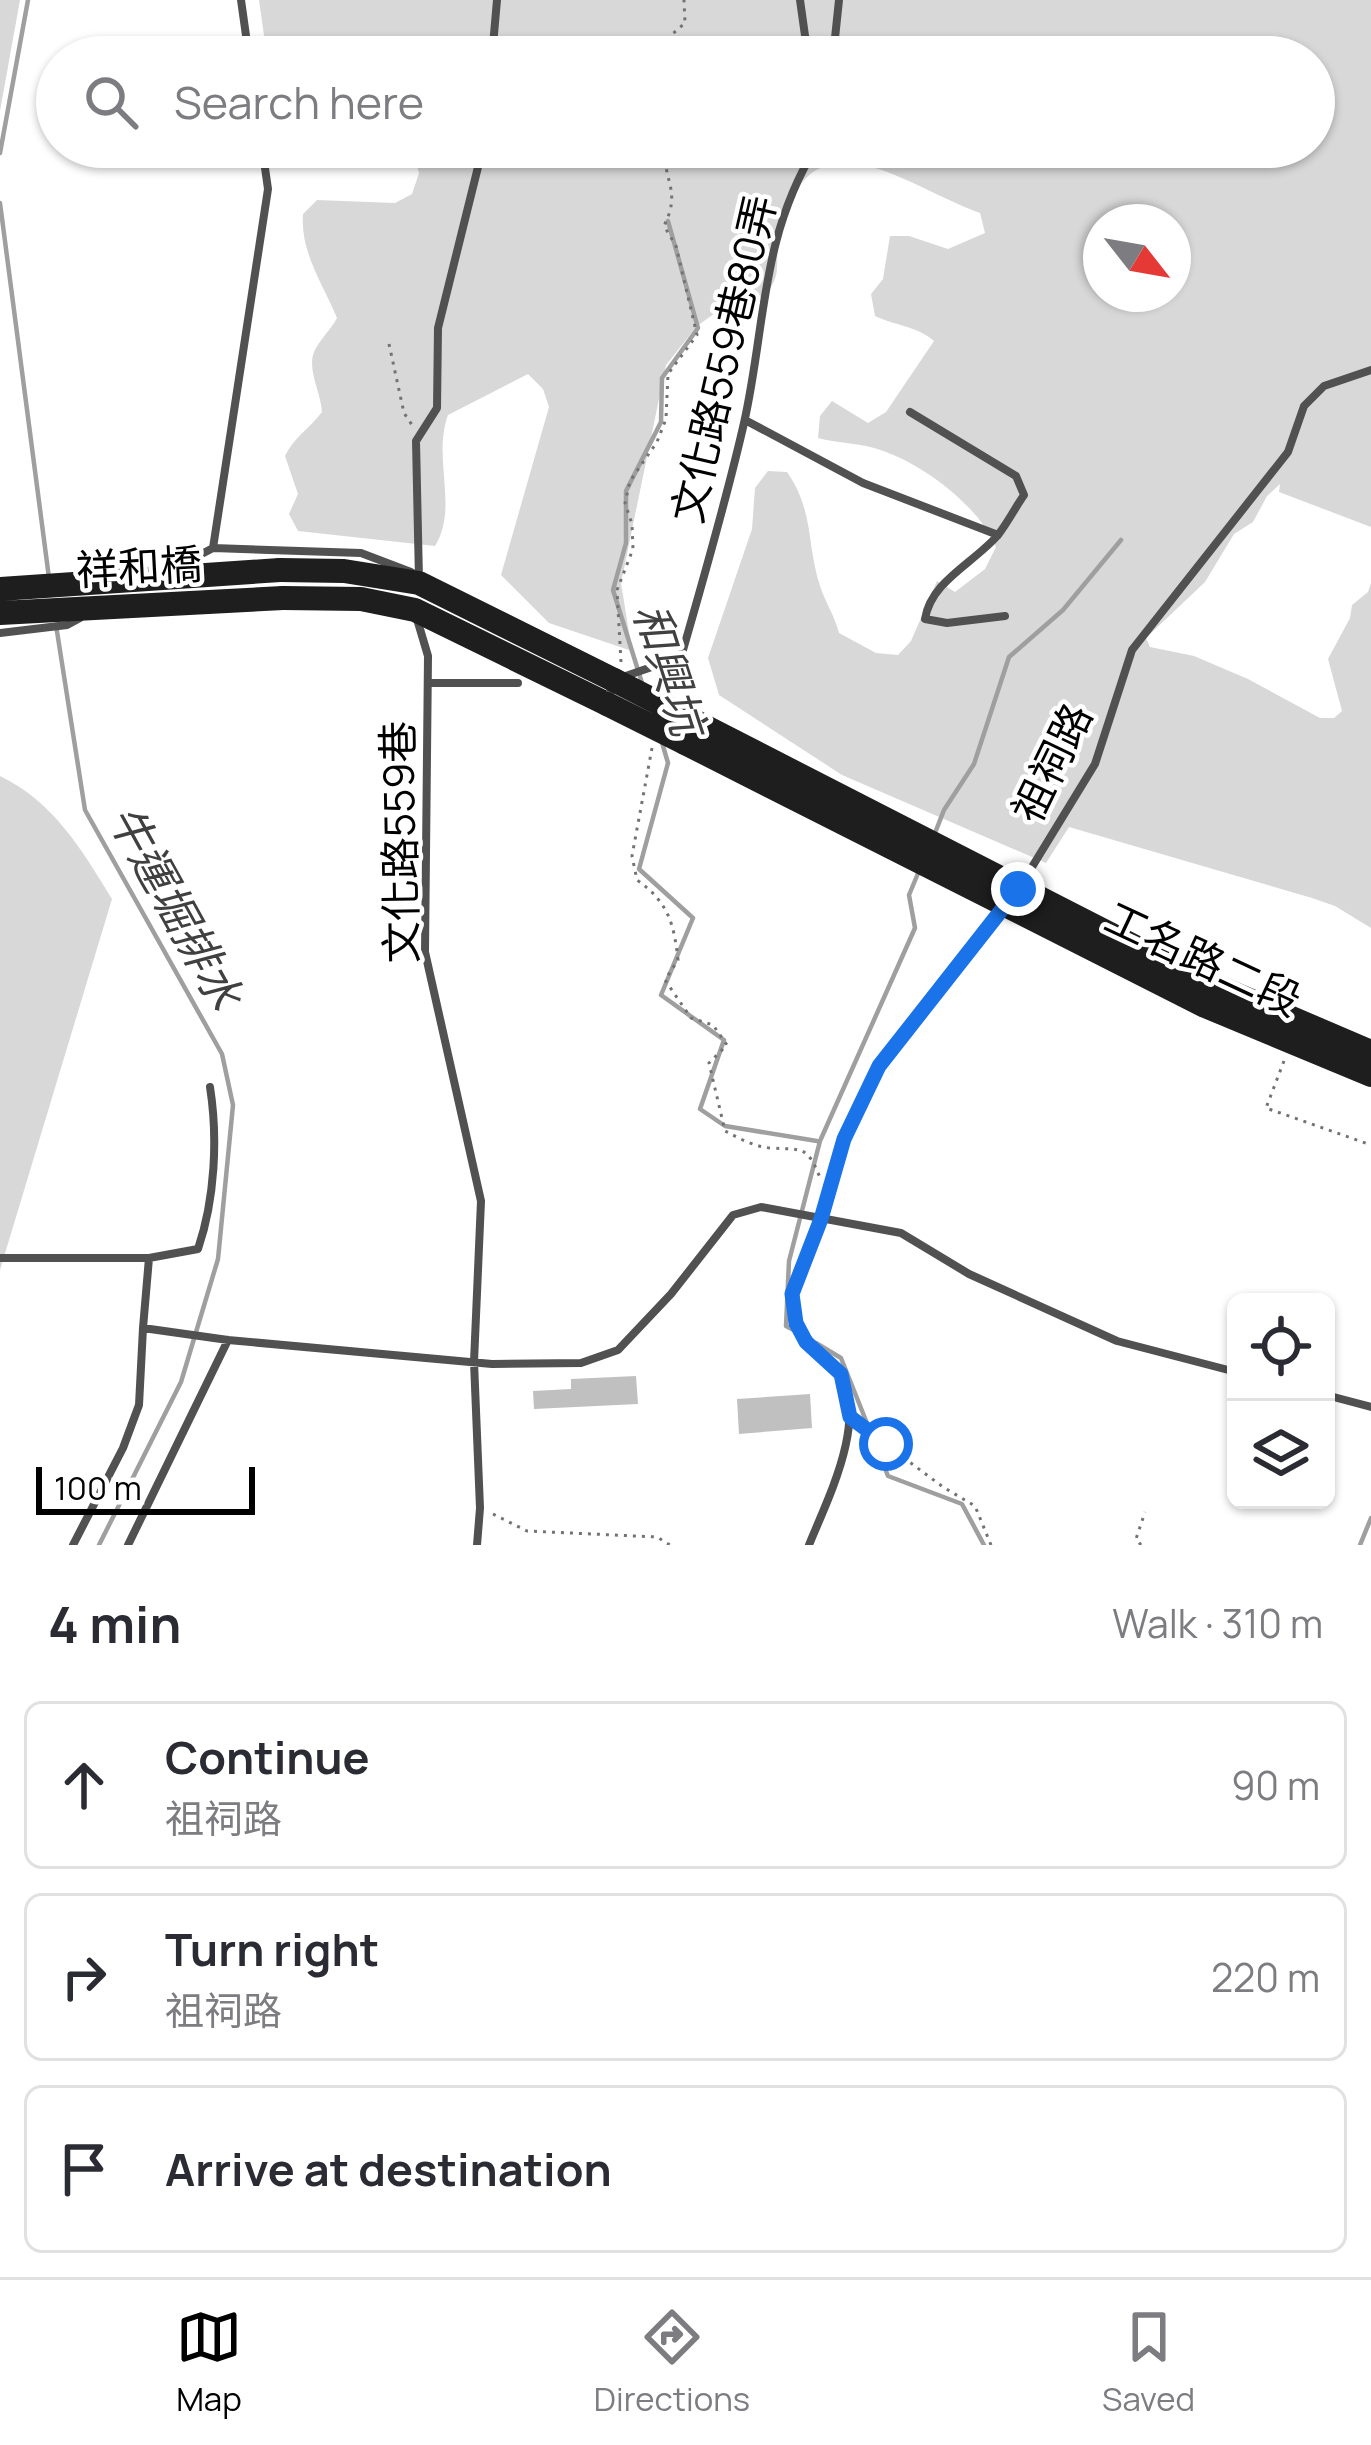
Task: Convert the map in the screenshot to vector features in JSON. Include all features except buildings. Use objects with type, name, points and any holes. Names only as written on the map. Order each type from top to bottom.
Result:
[{"type":"main road","name":"祥和橋","points":[[0,589],[280,570],[344,571],[419,584]]},
{"type":"main road","points":[[419,584],[610,692],[1011,898]]},
{"type":"main road","name":"祥和橋","points":[[0,613],[283,598],[361,599],[415,610]]},
{"type":"main road","points":[[415,610],[610,692]]},
{"type":"main road","name":"工名路二段","points":[[1011,898],[1204,1006],[1371,1076]]},
{"type":"main road","name":"工名路二段","points":[[1011,898],[1371,1052]]},
{"type":"lane","points":[[241,0],[246,36]]},
{"type":"lane","points":[[493,36],[497,0]]},
{"type":"lane","points":[[800,0],[805,36]]},
{"type":"lane","points":[[835,36],[839,0]]},
{"type":"lane","points":[[213,548],[268,189],[265,168]]},
{"type":"lane","name":"文化路559巷","points":[[477,1545],[480,1508],[474,1362],[482,1201],[425,952],[428,656],[415,610],[419,584],[416,441],[437,408],[438,328],[478,168]]},
{"type":"lane","name":"文化路559巷80弄","points":[[610,692],[681,657],[745,420],[763,291],[786,205],[802,170]]},
{"type":"lane","name":"祖祠路","points":[[850,1417],[841,1374],[806,1342],[796,1323],[792,1294],[821,1219],[844,1139],[879,1066],[1011,898],[1095,764],[1132,650],[1288,452],[1304,406],[1324,386],[1371,370]]},
{"type":"lane","points":[[910,412],[1016,476],[1024,495],[998,535],[938,588],[926,619],[947,622],[1005,616]]},
{"type":"lane","points":[[745,420],[863,483],[998,535]]},
{"type":"lane","points":[[0,633],[67,625],[213,548],[361,553],[410,570],[419,584]]},
{"type":"lane","points":[[428,683],[518,683]]},
{"type":"lane","points":[[0,1258],[149,1258],[198,1249],[207,1222],[216,1128],[210,1087]]},
{"type":"lane","points":[[143,1328],[474,1362],[581,1363],[618,1350],[671,1294],[733,1215],[761,1207],[901,1233],[969,1274],[1117,1341],[1227,1370]]},
{"type":"lane","points":[[73,1545],[123,1448],[139,1405],[149,1258]]},
{"type":"lane","points":[[128,1545],[228,1340]]},
{"type":"lane","points":[[1335,1397],[1371,1407]]},
{"type":"lane","points":[[809,1545],[842,1465],[850,1417]]},
{"type":"path","points":[[670,36],[686,23],[684,0]]},
{"type":"path","points":[[389,344],[404,413],[419,436]]},
{"type":"path","points":[[1291,1043],[1266,1108],[1371,1145]]},
{"type":"path","points":[[850,1417],[975,1506],[991,1545]]},
{"type":"path","points":[[480,1508],[526,1531],[657,1537],[670,1545]]},
{"type":"path","points":[[1141,1545],[1136,1539],[1145,1512]]},
{"type":"shaded area","points":[[0,0],[20,0],[0,111]]},
{"type":"shaded area","points":[[259,0],[1371,0],[1371,527],[1279,492],[1280,484],[1267,496],[1253,522],[1234,534],[1205,582],[1146,638],[1150,647],[1194,656],[1320,718],[1334,718],[1342,711],[1328,659],[1352,605],[1368,592],[1371,583],[1371,928],[1312,898],[1069,827],[1046,863],[842,775],[719,695],[708,658],[752,529],[755,488],[768,471],[787,472],[796,487],[821,589],[839,633],[876,653],[898,655],[911,641],[937,581],[955,592],[985,569],[996,547],[976,516],[945,486],[891,454],[818,438],[820,416],[832,401],[868,423],[886,412],[934,341],[875,316],[871,294],[883,279],[890,236],[909,236],[948,249],[985,233],[980,213],[873,168],[1335,168],[1335,36],[264,36]]},
{"type":"shaded area","points":[[418,168],[823,168],[813,172],[794,195],[768,292],[759,302],[738,300],[697,326],[666,365],[621,583],[632,651],[549,623],[501,575],[549,407],[543,389],[528,374],[448,415],[443,449],[445,515],[435,546],[298,531],[289,514],[298,494],[285,456],[322,412],[312,359],[337,318],[309,255],[303,214],[317,200],[395,203],[412,194]]},
{"type":"shaded area","points":[[0,776],[51,813],[112,899],[0,1270]]},
{"type":"waterway","name":"牛運堀排水","points":[[0,153],[28,0]]},
{"type":"waterway","name":"牛運堀排水","points":[[0,203],[49,578]]},
{"type":"waterway","name":"和興坑","points":[[642,683],[613,590],[626,543],[626,491],[661,422],[662,378],[698,328],[668,221]]},
{"type":"waterway","points":[[935,833],[974,764],[1009,657],[1063,610],[1121,540]]},
{"type":"waterway","name":"牛運堀排水","points":[[56,625],[85,810],[222,1054],[233,1105],[218,1259],[181,1382],[99,1545]]},
{"type":"waterway","name":"和興坑","points":[[661,739],[668,763],[639,869],[693,918],[661,995],[724,1040],[700,1109],[725,1126],[817,1141]]},
{"type":"waterway","points":[[801,1334],[786,1326],[789,1261],[820,1141],[915,928],[909,895],[919,871]]},
{"type":"waterway","name":"和興坑","points":[[816,1343],[841,1358],[888,1476],[962,1504],[984,1545]]},
{"type":"waterway","points":[[1360,1545],[1371,1518]]},
{"type":"route","points":[[886,1444],[850,1417],[841,1374],[806,1342],[796,1323],[792,1294],[821,1219],[844,1139],[879,1066],[1018,889]]}]
